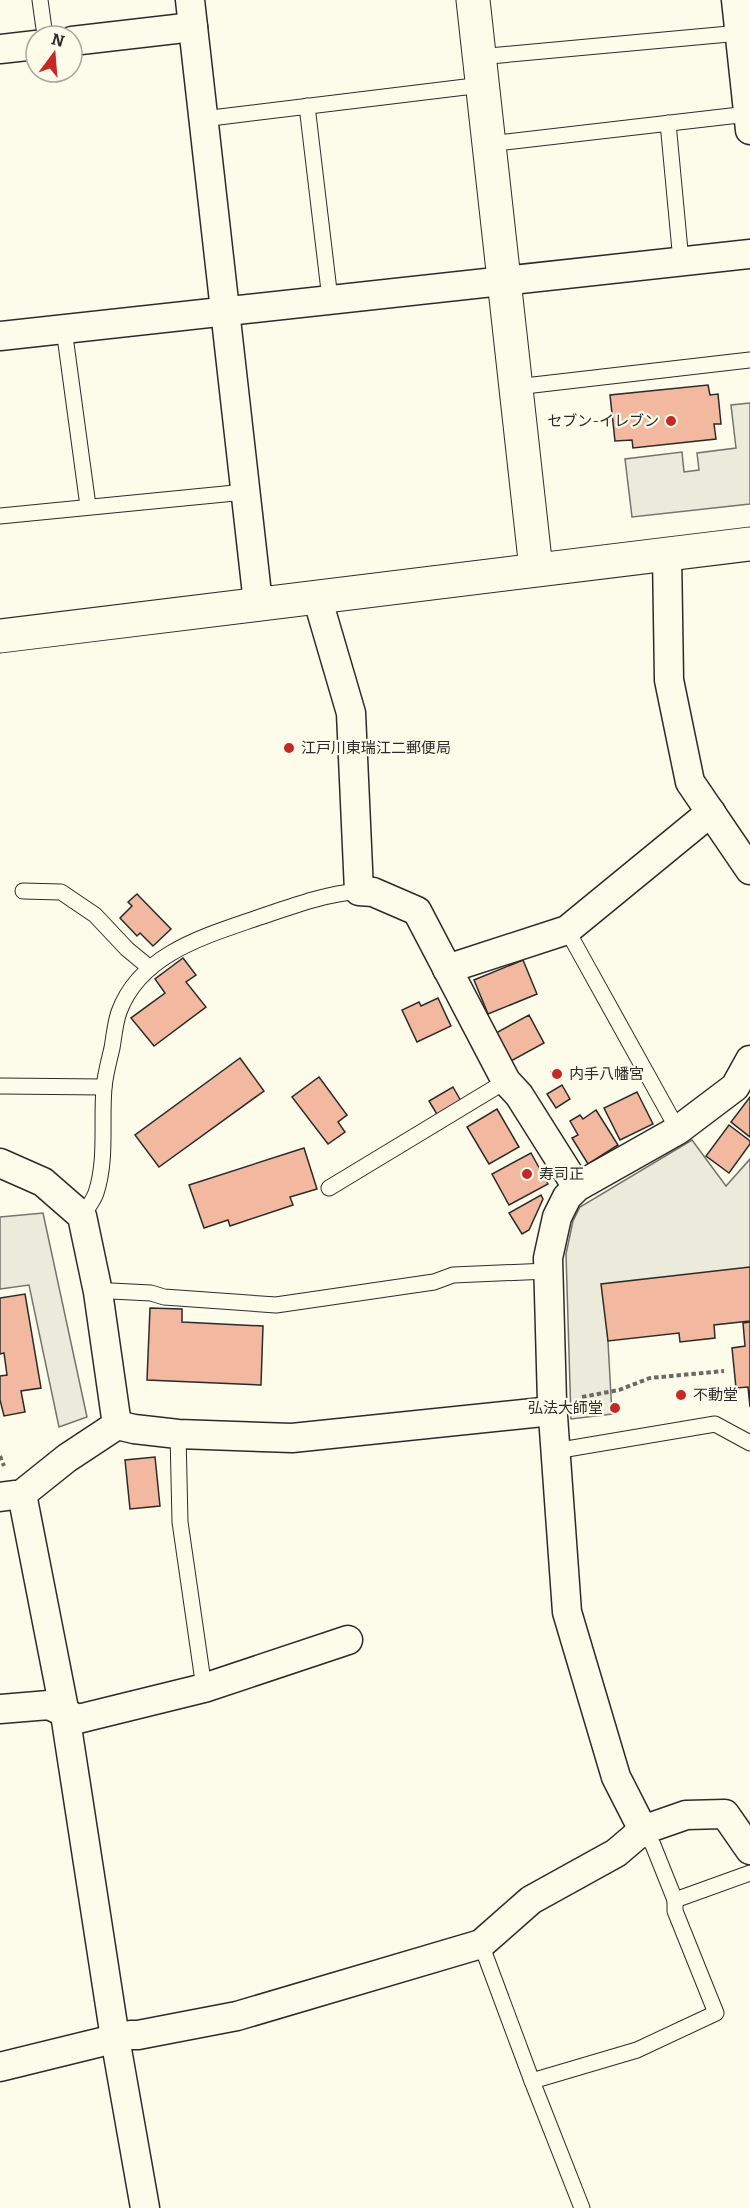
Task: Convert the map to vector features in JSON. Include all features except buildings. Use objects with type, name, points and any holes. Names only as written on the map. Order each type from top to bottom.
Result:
[{"type":"street","points":[[473,0],[536,569]]},
{"type":"street","points":[[736,0],[749,122]]},
{"type":"street","points":[[84,37],[192,13],[258,603]]},
{"type":"street","points":[[0,49],[24,46]]},
{"type":"street","points":[[0,336],[750,254]]},
{"type":"street","points":[[0,636],[750,544]]},
{"type":"street","points":[[667,554],[669,680],[690,782],[750,870]]},
{"type":"street","points":[[317,597],[351,713],[359,891],[373,892],[417,911],[506,1081],[519,1095],[577,1187]]},
{"type":"street","points":[[447,969],[567,930],[711,812]]},
{"type":"street","points":[[643,1830],[616,1777],[567,1612],[552,1407],[548,1258],[557,1217],[567,1197],[577,1187],[678,1130],[735,1087],[750,1060]]},
{"type":"street","points":[[0,1163],[43,1182],[82,1216],[98,1292],[117,1425]]},
{"type":"street","points":[[145,2208],[115,2038],[65,1714],[11,1496],[117,1425],[178,1434],[292,1438],[552,1407]]},
{"type":"street","points":[[0,1709],[49,1706],[78,1719],[204,1688],[348,1640]]},
{"type":"street","points":[[0,2067],[115,2038],[237,2016],[481,1944],[531,1900],[616,1853],[643,1830],[686,1815],[725,1814],[750,1850]]},
{"type":"lane","points":[[40,0],[43,24]]},
{"type":"lane","points":[[203,119],[307,106],[481,71],[740,33]]},
{"type":"lane","points":[[307,106],[330,299]]},
{"type":"lane","points":[[488,144],[668,123],[749,122]]},
{"type":"lane","points":[[668,123],[681,261]]},
{"type":"lane","points":[[64,329],[88,506]]},
{"type":"lane","points":[[516,387],[750,360]]},
{"type":"lane","points":[[0,516],[244,492]]},
{"type":"lane","points":[[23,891],[61,892],[95,915],[127,949],[150,968]]},
{"type":"lane","points":[[82,1216],[96,1195],[104,1136],[104,1087],[119,1012],[133,987],[150,968],[173,951],[205,936],[291,907],[359,891]]},
{"type":"lane","points":[[567,930],[678,1130]]},
{"type":"lane","points":[[329,1188],[506,1081]]},
{"type":"lane","points":[[0,1086],[104,1087]]},
{"type":"lane","points":[[111,1291],[276,1305],[434,1282],[453,1275],[548,1271]]},
{"type":"lane","points":[[555,1451],[715,1424],[750,1443]]},
{"type":"lane","points":[[178,1434],[180,1522],[204,1688]]},
{"type":"lane","points":[[532,2081],[637,2050],[716,2013],[675,1911],[675,1900],[653,1845],[643,1830]]},
{"type":"lane","points":[[675,1900],[750,1873]]},
{"type":"lane","points":[[481,1944],[582,2208]]},
{"type":"path","points":[[552,1407],[619,1390],[650,1378],[724,1371]]},
{"type":"shaded area","points":[[750,403],[750,504],[632,517],[625,459],[682,452],[684,472],[699,470],[697,453],[736,448],[731,405]]},
{"type":"shaded area","points":[[692,1140],[726,1186],[750,1159],[750,1270],[605,1288],[612,1414],[571,1419],[566,1254],[573,1221],[580,1207]]},
{"type":"shaded area","points":[[43,1213],[87,1417],[59,1427],[29,1285],[0,1289],[0,1217]]},
{"type":"place","name":"セブン-イレブン","points":[[671,421]]},
{"type":"place","name":"江戸川東瑞江二郵便局","points":[[289,748]]},
{"type":"place","name":"内手八幡宮","points":[[557,1074]]},
{"type":"place","name":"寿司正","points":[[527,1174]]},
{"type":"place","name":"不動堂","points":[[681,1395]]},
{"type":"place","name":"弘法大師堂","points":[[615,1408]]}]
